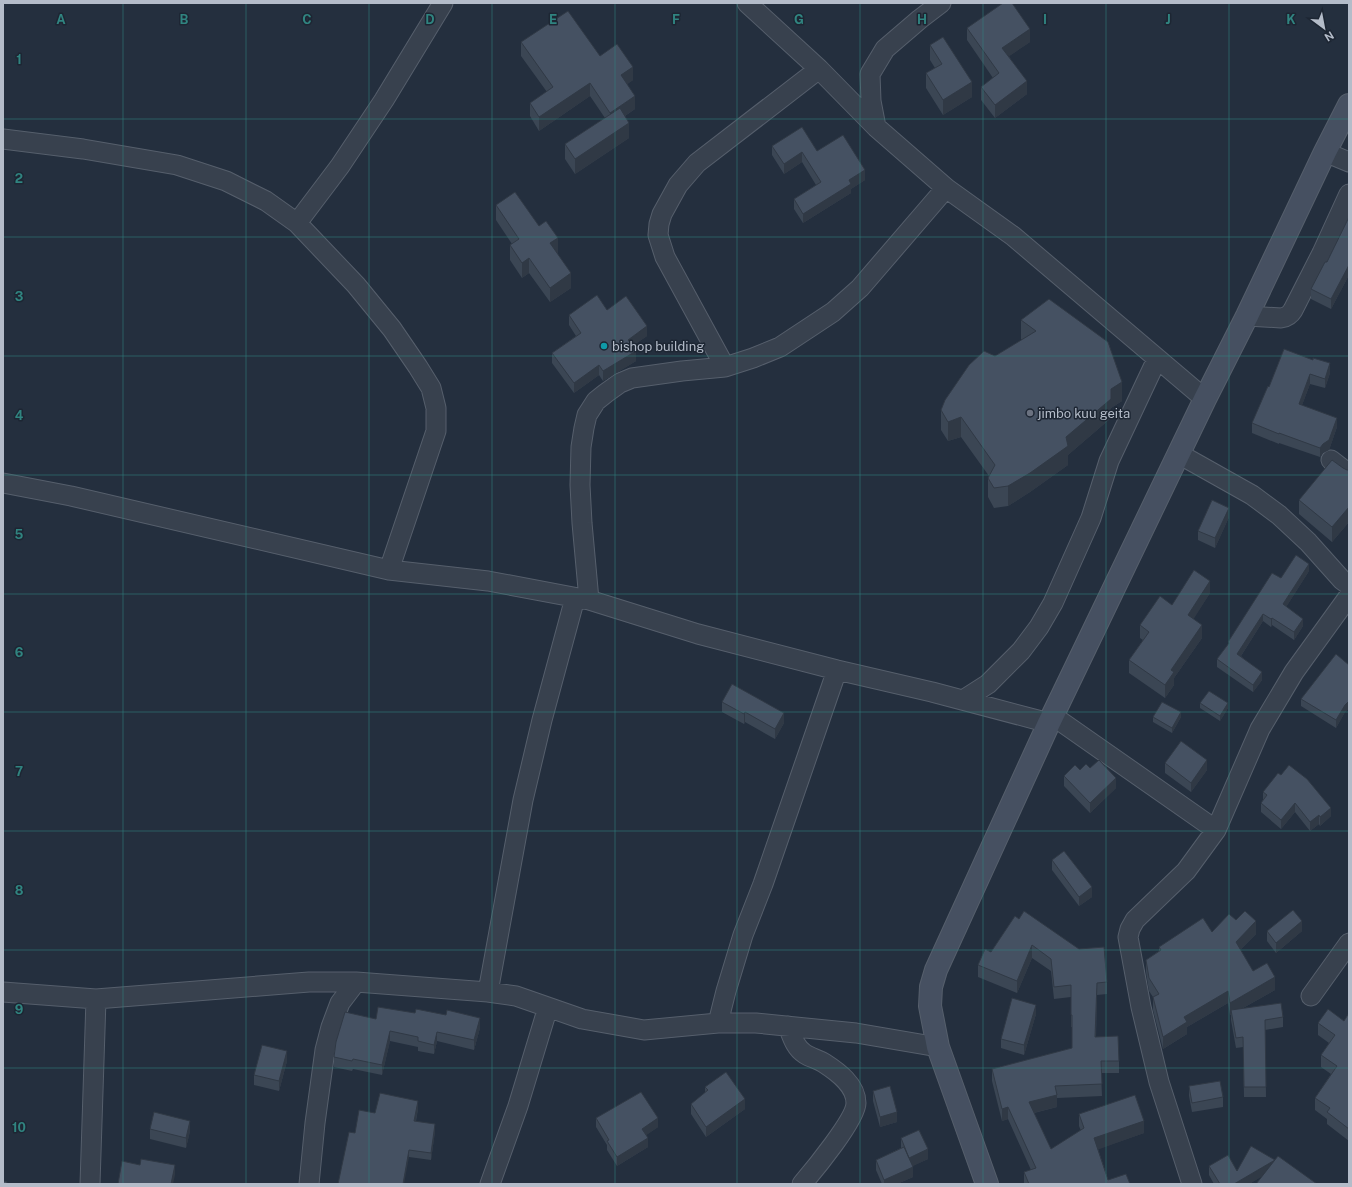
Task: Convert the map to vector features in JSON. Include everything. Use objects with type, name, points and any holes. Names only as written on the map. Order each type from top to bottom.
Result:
[{"type":"street","points":[[297,223],[340,166],[384,100],[443,3]]},
{"type":"street","points":[[747,3],[819,69],[876,127],[946,188],[1013,236],[1205,400]]},
{"type":"street","points":[[876,127],[871,101],[870,74],[885,49],[941,3]]},
{"type":"street","points":[[725,367],[665,257],[658,235],[662,214],[678,185],[697,164],[819,69]]},
{"type":"street","points":[[986,1184],[938,1047],[930,1006],[931,987],[936,970],[1051,719],[1349,104]]},
{"type":"street","points":[[3,139],[83,149],[177,165],[226,181],[266,201],[297,223],[356,285],[392,329],[431,388],[436,408],[436,431],[389,570]]},
{"type":"street","points":[[1325,152],[1349,162]]},
{"type":"street","points":[[488,992],[523,800],[542,720],[582,599],[582,523],[580,485],[581,447],[584,428],[590,409],[596,401],[606,393],[620,383],[632,378],[725,367],[754,358],[780,347],[833,312],[860,288],[946,188]]},
{"type":"street","points":[[1246,316],[1285,318],[1290,315],[1322,253],[1349,194]]},
{"type":"street","points":[[963,700],[988,684],[1021,651],[1039,628],[1091,518],[1109,461],[1157,359]]},
{"type":"street","points":[[1179,454],[1252,495],[1279,515],[1308,542],[1342,580],[1349,585]]},
{"type":"street","points":[[1331,460],[1349,474]]},
{"type":"street","points":[[3,483],[70,496],[389,570],[488,581],[582,599],[698,634],[837,670],[1051,719],[1216,830]]},
{"type":"street","points":[[1192,1184],[1158,1076],[1128,937],[1130,929],[1136,920],[1186,871],[1216,830],[1260,729],[1294,672],[1349,596]]},
{"type":"street","points":[[718,1023],[743,935],[763,884],[837,670]]},
{"type":"street","points":[[1311,996],[1349,943]]},
{"type":"street","points":[[3,992],[96,999],[310,982],[356,982],[488,992],[516,996],[582,1019],[644,1030],[718,1023],[756,1023],[856,1033],[938,1047]]},
{"type":"street","points":[[309,1184],[320,1084],[327,1042],[340,1004],[356,982]]},
{"type":"street","points":[[90,1184],[96,999]]},
{"type":"street","points":[[490,1184],[518,1106],[548,1008]]},
{"type":"street","points":[[788,1026],[793,1041],[804,1053],[824,1063],[849,1084],[853,1090],[856,1104],[843,1129],[802,1184]]},
{"type":"building","points":[[1003,3],[1012,3],[1030,29],[1002,48],[1027,81],[995,105],[981,87],[999,73],[967,28]]},
{"type":"building","points":[[568,11],[600,56],[617,44],[633,67],[621,75],[635,96],[610,113],[590,83],[539,117],[530,103],[553,87],[521,42]]},
{"type":"building","points":[[943,37],[972,82],[943,100],[926,73],[942,64],[930,45]]},
{"type":"building","points":[[620,108],[629,123],[575,159],[565,144]]},
{"type":"building","points":[[802,127],[817,151],[843,135],[865,170],[849,180],[851,184],[803,214],[794,199],[821,182],[802,152],[784,164],[772,146]]},
{"type":"building","points":[[515,192],[539,226],[546,221],[558,238],[550,243],[571,273],[550,288],[529,258],[522,263],[510,245],[519,239],[496,205]]},
{"type":"building","points":[[1349,217],[1349,265],[1331,299],[1311,289],[1325,262],[1327,262]]},
{"type":"building","name":"bishop building","points":[[597,295],[607,310],[626,296],[647,326],[628,340],[636,351],[603,371],[599,365],[574,383],[552,353],[581,333],[569,315]]},
{"type":"building","name":"jimbo kuu geita","points":[[1049,299],[1108,342],[1122,382],[1111,389],[1111,399],[1066,437],[1068,446],[1030,473],[1008,486],[994,488],[988,478],[995,465],[961,417],[948,422],[941,410],[945,400],[969,365],[984,351],[995,356],[1036,331],[1021,320]]},
{"type":"building","points":[[1284,349],[1313,360],[1313,358],[1330,363],[1325,379],[1310,374],[1299,404],[1337,418],[1329,440],[1320,448],[1252,423],[1268,386],[1269,387]]},
{"type":"building","points":[[1332,460],[1343,468],[1349,470],[1349,507],[1332,527],[1299,500]]},
{"type":"building","points":[[1212,500],[1229,508],[1215,538],[1198,531]]},
{"type":"building","points":[[1296,555],[1309,564],[1283,604],[1303,619],[1294,632],[1263,614],[1237,654],[1262,672],[1253,685],[1217,659],[1229,643],[1228,642],[1272,573],[1281,578]]},
{"type":"building","points":[[1194,570],[1210,581],[1188,615],[1202,625],[1171,670],[1174,672],[1165,685],[1129,660],[1149,632],[1140,625],[1160,596],[1172,605]]},
{"type":"building","points":[[1336,654],[1349,665],[1349,701],[1336,720],[1301,699]]},
{"type":"building","points":[[732,684],[784,713],[775,729],[745,712],[744,714],[722,702]]},
{"type":"building","points":[[1209,691],[1228,703],[1220,716],[1200,703]]},
{"type":"building","points":[[1162,702],[1181,712],[1172,728],[1153,717]]},
{"type":"building","points":[[1181,741],[1207,760],[1191,783],[1165,763]]},
{"type":"building","points":[[1099,760],[1116,778],[1090,803],[1064,776],[1075,765],[1080,770],[1086,764],[1090,768]]},
{"type":"building","points":[[1289,765],[1307,779],[1331,808],[1320,817],[1319,815],[1310,822],[1295,803],[1281,820],[1261,803],[1267,795],[1263,792],[1278,773],[1281,775]]},
{"type":"building","points":[[1064,851],[1092,887],[1079,897],[1052,860]]},
{"type":"building","points":[[1293,910],[1302,921],[1276,943],[1267,931]]},
{"type":"building","points":[[1024,911],[1079,949],[1104,947],[1107,982],[1097,983],[1095,1037],[1118,1036],[1119,1061],[1101,1061],[1102,1084],[1055,1086],[1057,1095],[1029,1102],[1051,1149],[1084,1128],[1079,1114],[1135,1095],[1144,1121],[1094,1138],[1108,1180],[1126,1174],[1130,1184],[1029,1184],[1024,1172],[1036,1168],[1008,1107],[1002,1109],[992,1069],[1072,1048],[1072,1015],[1071,985],[1054,987],[1051,959],[1032,945],[1017,981],[978,965],[985,949],[991,952],[1015,916],[1019,919]]},
{"type":"building","points":[[1245,911],[1256,921],[1236,942],[1253,971],[1267,963],[1275,977],[1230,1003],[1228,991],[1184,1017],[1187,1022],[1163,1037],[1153,997],[1159,994],[1149,978],[1146,960],[1161,950],[1159,947],[1203,918],[1212,932],[1229,914],[1236,920]]},
{"type":"building","points":[[1012,998],[1036,1005],[1024,1045],[1001,1039]]},
{"type":"building","points":[[1281,1003],[1283,1017],[1265,1020],[1266,1087],[1244,1087],[1243,1037],[1236,1038],[1231,1010]]},
{"type":"building","points":[[378,1007],[415,1013],[416,1009],[446,1015],[447,1010],[480,1018],[474,1040],[437,1032],[434,1045],[418,1041],[418,1037],[390,1031],[382,1065],[334,1057],[336,1042],[345,1012],[376,1019]]},
{"type":"building","points":[[1328,1009],[1344,1021],[1349,1013],[1349,1129],[1327,1112],[1330,1108],[1315,1098],[1337,1066],[1321,1055],[1335,1035],[1318,1023]]},
{"type":"building","points":[[262,1045],[287,1051],[279,1081],[254,1075]]},
{"type":"building","points":[[726,1072],[745,1099],[706,1127],[691,1104],[708,1090],[705,1087]]},
{"type":"building","points":[[1220,1081],[1223,1097],[1192,1103],[1189,1086]]},
{"type":"building","points":[[890,1086],[897,1112],[880,1117],[873,1091]]},
{"type":"building","points":[[641,1092],[658,1118],[642,1129],[648,1138],[617,1157],[607,1141],[609,1140],[596,1118]]},
{"type":"building","points":[[380,1093],[418,1101],[414,1121],[435,1124],[431,1153],[409,1150],[403,1184],[338,1184],[349,1132],[355,1133],[359,1110],[375,1113]]},
{"type":"building","points":[[154,1112],[190,1121],[186,1138],[150,1129]]},
{"type":"building","points":[[919,1130],[928,1149],[909,1158],[901,1138]]},
{"type":"building","points":[[1251,1146],[1275,1160],[1234,1184],[1220,1184],[1209,1166],[1228,1155],[1237,1171]]},
{"type":"building","points":[[904,1147],[913,1167],[884,1180],[876,1160]]},
{"type":"building","points":[[1278,1156],[1317,1184],[1256,1184]]},
{"type":"building","points":[[141,1159],[175,1165],[171,1184],[118,1184],[122,1161],[140,1165]]},
{"type":"place","name":"bishop building","points":[[604,346]]},
{"type":"place","name":"jimbo kuu geita","points":[[1030,413]]}]
